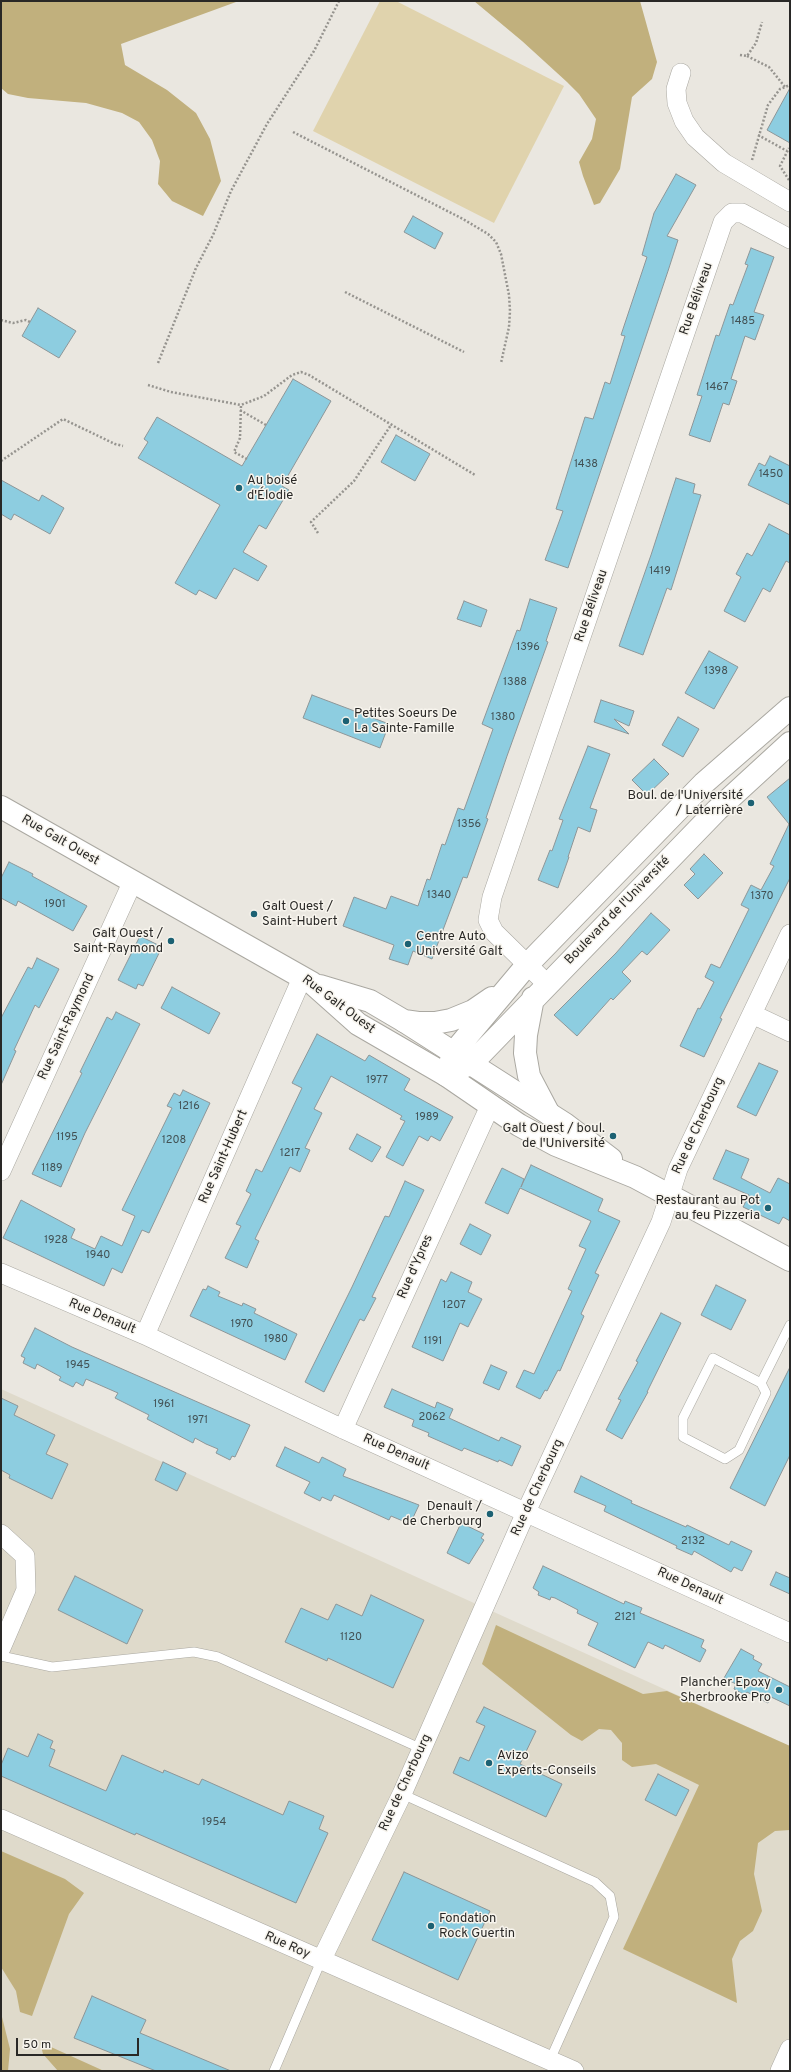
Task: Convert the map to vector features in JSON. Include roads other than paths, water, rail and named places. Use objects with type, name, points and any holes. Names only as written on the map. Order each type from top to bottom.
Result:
[{"type":"main road","points":[[446,1075],[463,1058],[506,988],[527,965],[704,784],[790,708]]},
{"type":"main road","name":"Boulevard de l'Université","points":[[463,1058],[540,991],[717,810],[790,743]]},
{"type":"main road","name":"Rue Galt Ouest","points":[[1,807],[132,883],[307,981],[358,1024],[446,1075],[490,1106],[556,1145],[635,1177],[790,1260]]},
{"type":"main road","name":"Rue Galt Ouest","points":[[307,981],[370,1001],[404,1021],[548,1114],[635,1177]]},
{"type":"main road","points":[[404,1021],[436,1023],[451,1020],[473,1011],[506,988]]},
{"type":"main road","points":[[540,991],[526,1035],[525,1052],[528,1072],[548,1114]]},
{"type":"street","points":[[681,73],[676,89],[676,104],[684,121],[695,137],[724,163],[790,202]]},
{"type":"street","name":"Rue Béliveau","points":[[540,991],[527,965],[494,932],[488,920],[489,909],[723,222],[732,213],[745,214],[790,239]]},
{"type":"street","name":"Rue Saint-Raymond","points":[[1,1171],[132,883]]},
{"type":"street","name":"Rue de Cherbourg","points":[[322,1961],[402,1794],[526,1512],[658,1229],[678,1169],[790,934]]},
{"type":"street","name":"Rue Saint-Hubert","points":[[145,1335],[307,981]]},
{"type":"street","points":[[752,1014],[790,1032]]},
{"type":"street","name":"Rue d'Ypres","points":[[343,1429],[490,1106]]},
{"type":"street","name":"Rue Denault","points":[[1,1273],[145,1335],[343,1429],[790,1633]]},
{"type":"street","points":[[1,1534],[25,1556],[26,1590],[1,1648]]},
{"type":"street","name":"Rue Roy","points":[[1,1819],[574,2071]]},
{"type":"street","points":[[780,2071],[790,2049]]},
{"type":"lane","points":[[761,1383],[790,1325]]},
{"type":"lane","points":[[713,1358],[761,1383],[766,1393],[739,1450],[725,1459],[683,1437],[683,1418],[713,1358]]},
{"type":"lane","points":[[1,1656],[52,1667],[194,1652],[218,1657],[422,1749]]},
{"type":"lane","points":[[402,1794],[595,1882],[610,1896],[614,1917],[550,2060]]},
{"type":"lane","points":[[274,2071],[322,1961]]},
{"type":"place","name":"Au boisé d'Élodie","points":[[239,488]]},
{"type":"place","name":"Petites Soeurs De La Sainte-Famille","points":[[346,721]]},
{"type":"place","name":"Boul. de l'Université / Laterrière","points":[[751,803]]},
{"type":"place","name":"Galt Ouest / Saint-Hubert","points":[[254,914]]},
{"type":"place","name":"Galt Ouest / Saint-Raymond","points":[[171,941]]},
{"type":"place","name":"Centre Auto Université Galt","points":[[408,944]]},
{"type":"place","name":"Galt Ouest / boul. de l'Université","points":[[613,1136]]},
{"type":"place","name":"Restaurant au Pot au feu Pizzeria","points":[[768,1208]]},
{"type":"place","name":"Denault / de Cherbourg","points":[[490,1514]]},
{"type":"place","name":"Plancher Epoxy Sherbrooke Pro","points":[[779,1690]]},
{"type":"place","name":"Avizo Experts-Conseils","points":[[489,1763]]},
{"type":"place","name":"Fondation Rock Guertin","points":[[431,1926]]}]
